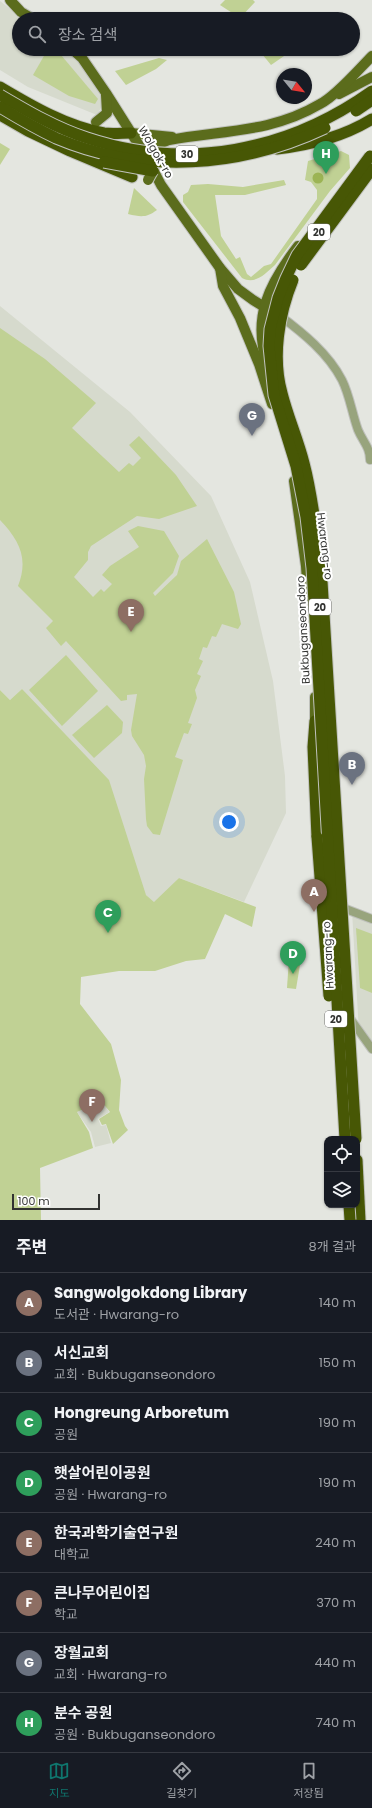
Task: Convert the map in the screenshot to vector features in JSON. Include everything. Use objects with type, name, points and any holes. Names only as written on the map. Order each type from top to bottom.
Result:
[{"type":"highway","points":[[0,87],[46,113],[70,124],[105,133],[134,138]]},
{"type":"highway","name":"30","points":[[0,95],[28,111],[86,138],[113,145],[153,152],[188,154],[222,151],[252,146],[292,134],[319,123],[347,108],[372,90]]},
{"type":"highway","name":"30","points":[[0,107],[43,131],[94,151],[132,159],[167,162],[194,162],[228,159],[263,152],[297,141],[325,129],[372,100]]},
{"type":"highway","points":[[0,115],[28,131],[104,166],[129,175]]},
{"type":"highway","points":[[263,152],[311,145],[350,131],[372,119]]},
{"type":"highway","name":"Bukbuganseondoro","points":[[345,1136],[312,568],[306,517],[296,466],[274,395],[269,346],[274,310],[286,278],[298,255],[372,153]]},
{"type":"highway","points":[[87,157],[151,179]]},
{"type":"highway","name":"Bukbuganseondoro","points":[[356,1136],[321,565],[313,503],[304,463],[282,394],[278,359],[281,318],[285,303],[302,261],[372,169]]},
{"type":"highway","points":[[322,632],[334,693],[336,750],[354,1014],[356,1061],[354,1101]]},
{"type":"highway","points":[[315,721],[313,747],[317,837],[335,1065],[342,1081]]},
{"type":"highway","points":[[351,1214],[356,1172]]},
{"type":"main road","points":[[10,0],[21,12]]},
{"type":"main road","name":"Wolgok-ro","points":[[80,56],[106,93],[134,138],[150,154],[151,179],[238,289],[276,314]]},
{"type":"main road","points":[[322,104],[372,56]]},
{"type":"main road","points":[[134,138],[184,137],[246,130],[286,121],[322,104],[372,77]]},
{"type":"main road","points":[[96,122],[107,113],[106,93]]},
{"type":"main road","points":[[150,154],[161,142],[184,137]]},
{"type":"main road","points":[[272,377],[261,340],[264,305],[268,293],[285,264],[372,153]]},
{"type":"main road","name":"Hwarang-ro","points":[[342,1136],[334,947],[338,906],[322,632],[316,557],[310,516],[297,475],[272,377],[273,328],[276,314],[291,275],[302,256],[372,153]]},
{"type":"main road","name":"Wolgok-ro","points":[[220,268],[223,286],[240,318]]},
{"type":"main road","name":"Hwarang-ro","points":[[240,318],[259,364],[290,448]]},
{"type":"main road","name":"Hwarang-ro","points":[[297,475],[306,566],[314,680],[315,721],[326,899],[342,1008],[351,1136]]},
{"type":"main road","points":[[314,680],[321,684],[325,694]]},
{"type":"main road","points":[[326,899],[338,906]]},
{"type":"street","points":[[276,314],[294,326],[315,345],[332,364],[346,390],[359,431],[370,451],[370,460]]},
{"type":"street","points":[[338,906],[372,919]]},
{"type":"street","points":[[342,1008],[372,1049]]},
{"type":"shaded area","points":[[225,0],[253,0],[255,2],[246,12],[231,12],[220,5]]},
{"type":"shaded area","points":[[0,1],[14,12],[12,12],[12,56],[71,56],[81,64],[104,102],[97,115],[28,87],[0,70]]},
{"type":"shaded area","points":[[44,56],[62,56],[98,99],[95,104],[69,96],[33,75]]},
{"type":"shaded area","points":[[264,56],[284,56],[271,65]]},
{"type":"shaded area","points":[[159,58],[167,60],[156,69],[126,85],[115,71]]},
{"type":"shaded area","points":[[0,143],[10,149],[0,165]]},
{"type":"shaded area","points":[[341,151],[349,155],[350,168],[330,191],[275,265],[260,278],[247,280],[242,278],[183,202],[183,195],[188,192],[191,185],[208,184],[243,187],[284,180],[286,185],[245,195],[215,195],[221,236],[236,259],[240,257],[247,274],[251,277],[264,266],[271,264],[317,199],[317,190],[311,182],[305,180],[308,161]]},
{"type":"shaded area","points":[[318,172],[322,174],[324,178],[322,182],[318,184],[314,182],[312,178],[314,174]]},
{"type":"shaded area","points":[[134,188],[157,210],[143,216],[128,214]]},
{"type":"shaded area","points":[[0,306],[130,412],[211,496],[250,582],[273,681],[285,776],[286,813],[244,902],[179,878],[156,904],[133,883],[22,689],[10,700],[0,690]]},
{"type":"shaded area","points":[[0,328],[45,359],[96,403],[72,428],[119,472],[129,463],[133,466],[141,458],[129,445],[139,436],[176,475],[197,506],[159,519],[137,516],[91,546],[88,552],[88,560],[74,577],[93,597],[101,589],[104,592],[112,584],[102,575],[110,566],[139,547],[128,531],[138,526],[164,531],[179,556],[173,573],[153,593],[155,596],[177,575],[181,561],[207,539],[234,592],[241,624],[238,629],[222,624],[216,637],[212,636],[207,648],[203,647],[199,659],[203,661],[197,674],[201,676],[195,690],[197,698],[188,723],[192,724],[188,734],[184,733],[175,757],[183,760],[160,835],[153,834],[147,826],[144,779],[146,766],[144,755],[132,736],[131,730],[137,694],[127,695],[127,700],[121,701],[66,641],[61,646],[46,628],[53,621],[18,586],[22,567],[20,550],[17,542],[7,527],[0,520]]},
{"type":"shaded area","points":[[66,655],[98,691],[62,726],[29,690]]},
{"type":"shaded area","points":[[22,689],[109,780],[146,895],[154,902],[179,878],[256,907],[252,927],[225,914],[205,959],[186,961],[155,971],[119,971],[81,977],[80,1004],[111,1044],[121,1080],[119,1110],[128,1130],[113,1144],[106,1124],[102,1125],[99,1119],[110,1112],[101,1101],[77,1112],[89,1132],[93,1148],[40,1168],[41,1220],[0,1220],[0,690],[10,700]]},
{"type":"shaded area","points":[[107,705],[123,722],[122,733],[94,758],[72,735]]},
{"type":"shaded area","points":[[352,911],[372,919],[372,1042],[369,1045],[359,1032]]},
{"type":"shaded area","points":[[356,928],[372,934],[372,993],[360,988]]},
{"type":"shaded area","points":[[289,958],[301,959],[296,989],[287,988]]},
{"type":"shaded area","points":[[102,1101],[109,1112],[98,1119],[101,1126],[106,1125],[111,1143],[95,1147],[91,1132],[77,1112]]},
{"type":"place","name":"분수 공원","points":[[326,174]]},
{"type":"place","name":"장월교회","points":[[252,436]]},
{"type":"place","name":"한국과학기술연구원","points":[[131,632]]},
{"type":"place","name":"서신교회","points":[[352,785]]},
{"type":"place","name":"Sangwolgokdong Library","points":[[314,912]]},
{"type":"place","name":"Hongreung Arboretum","points":[[108,933]]},
{"type":"place","name":"햇살어린이공원","points":[[293,974]]},
{"type":"place","name":"큰나무어린이집","points":[[92,1122]]}]
